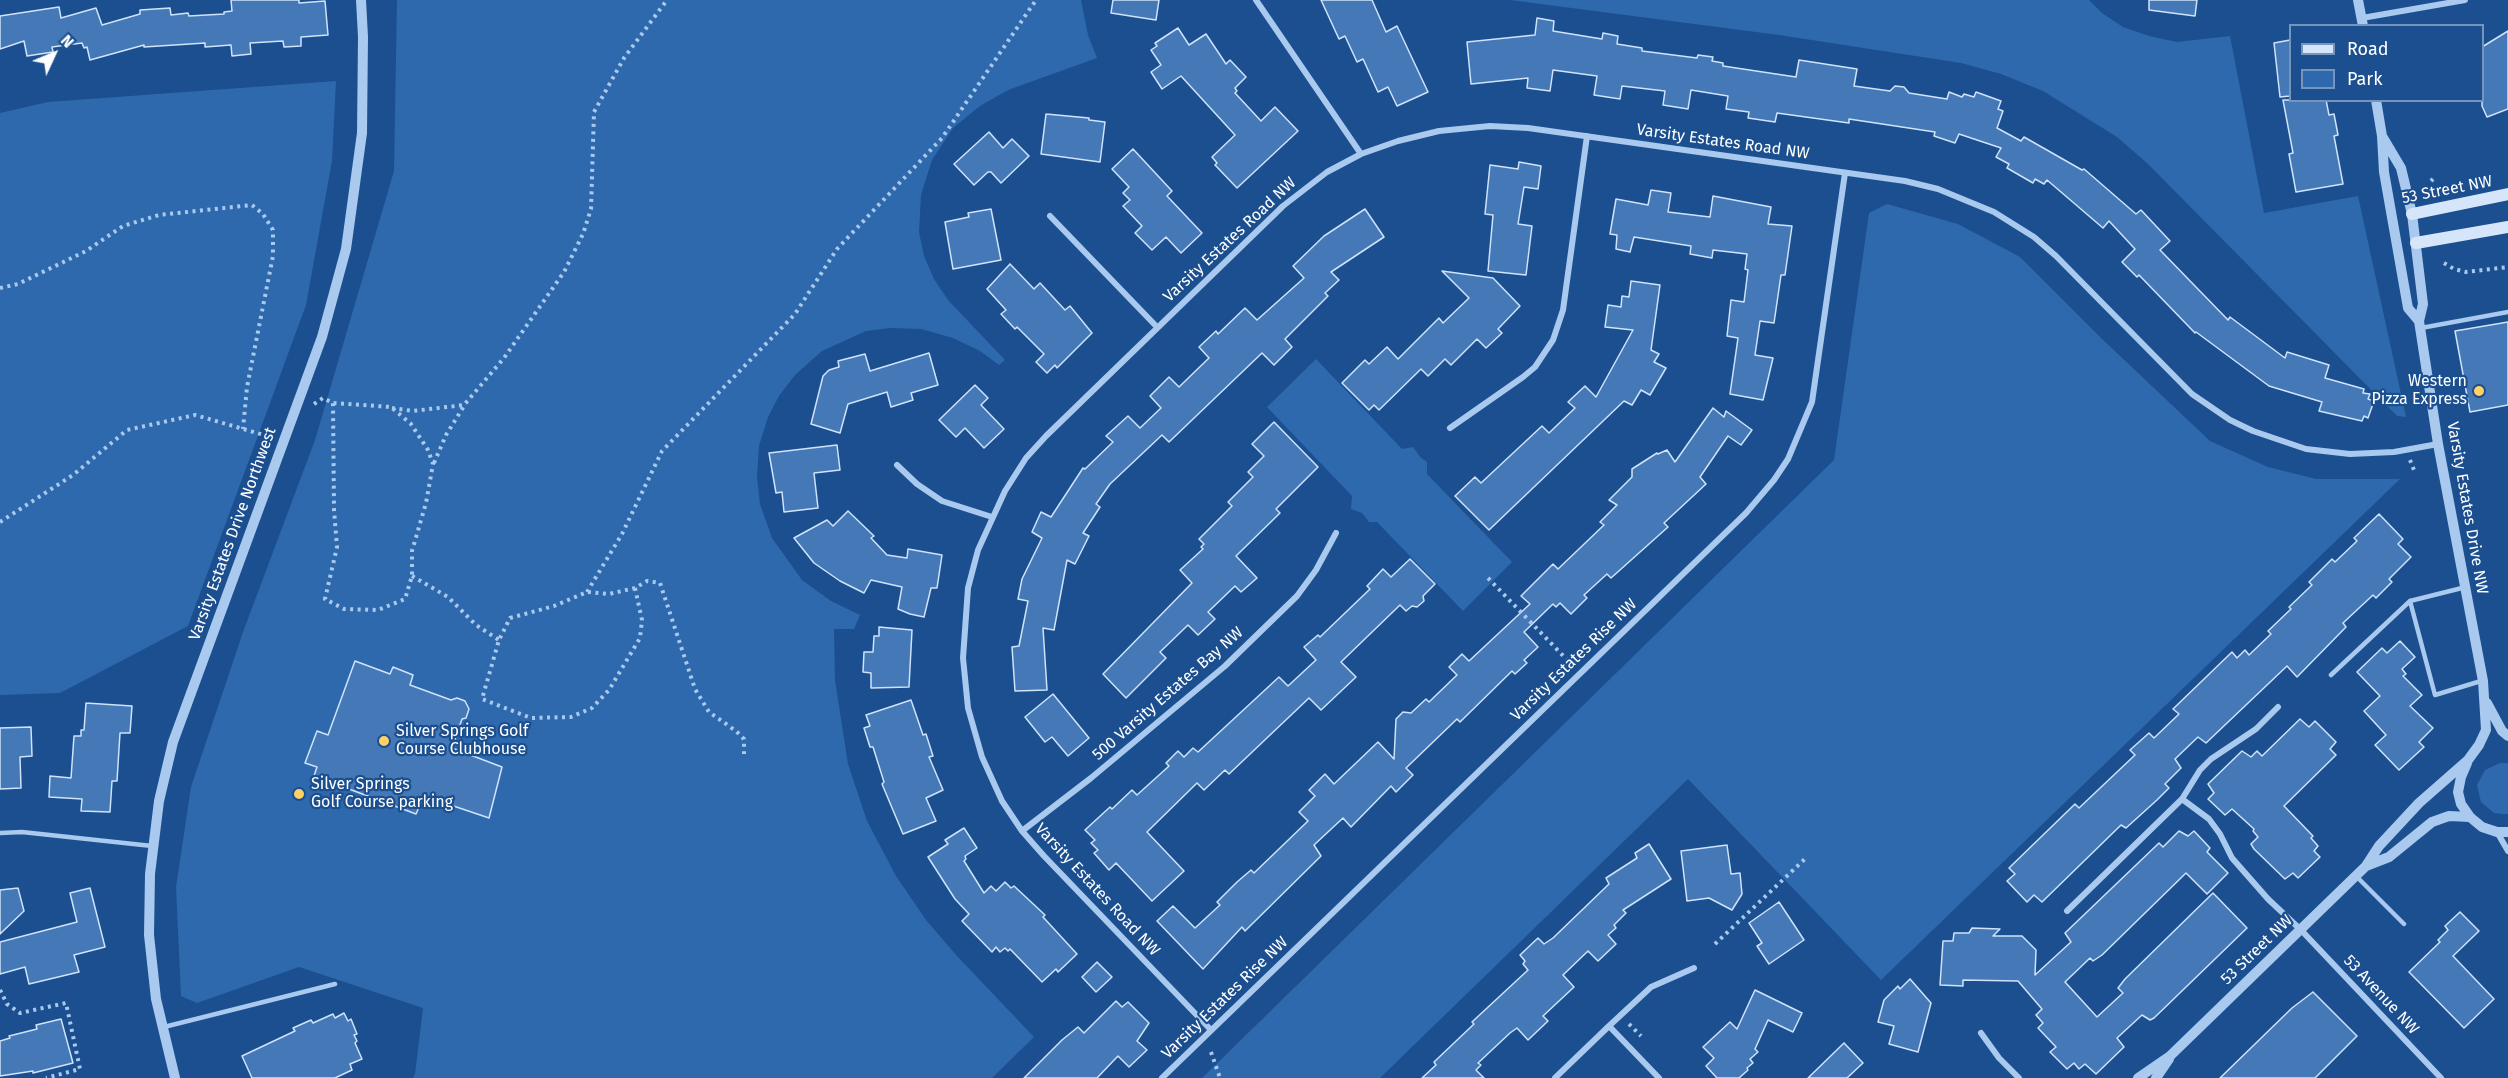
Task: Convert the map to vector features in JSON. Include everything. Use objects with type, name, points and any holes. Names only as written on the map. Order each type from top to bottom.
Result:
[{"type":"main road","name":"53 Street NW","points":[[2412,214],[2508,194]]},
{"type":"main road","points":[[2416,243],[2508,227]]},
{"type":"street","name":"Varsity Estates Drive Northwest","points":[[175,1078],[162,1028],[152,974],[149,935],[152,846],[159,801],[173,742],[322,337],[346,249],[362,133],[361,0]]},
{"type":"street","points":[[1256,0],[1361,154]]},
{"type":"street","points":[[2358,0],[2362,22],[2465,0]]},
{"type":"street","name":"Varsity Estates Drive NW","points":[[2376,102],[2382,136],[2384,172],[2408,308],[2420,325]]},
{"type":"street","name":"Varsity Estates Road NW","points":[[1211,1030],[1052,865],[1022,831],[1002,801],[982,757],[968,708],[963,658],[968,588],[978,550],[992,517],[1026,458],[1282,206],[1327,172],[1361,154],[1419,135],[1468,126],[1528,128],[1845,173],[1938,189],[1970,200],[2015,225],[2056,256],[2192,394],[2253,431],[2306,449],[2350,454],[2394,452],[2438,444]]},
{"type":"street","points":[[1450,428],[1535,367],[1553,340],[1563,310],[1587,136]]},
{"type":"street","name":"Varsity Estates Drive NW","points":[[2382,136],[2401,168],[2412,214],[2423,304],[2420,325],[2438,444],[2486,700],[2486,730],[2468,760]]},
{"type":"street","name":"Varsity Estates Rise NW","points":[[1162,1078],[1746,513],[1788,459],[1812,402],[1845,173]]},
{"type":"street","name":"53 Street NW","points":[[2393,217],[2412,214]]},
{"type":"street","points":[[1050,216],[1157,327]]},
{"type":"street","points":[[2398,245],[2416,243]]},
{"type":"street","points":[[897,465],[917,484],[942,501],[992,517]]},
{"type":"street","name":"500 Varsity Estates Bay NW","points":[[1022,831],[1091,778],[1225,666],[1297,596],[1316,570],[1336,533]]},
{"type":"street","name":"Varsity Estates Drive NW","points":[[2486,700],[2502,731],[2508,736]]},
{"type":"street","points":[[2067,911],[2182,799],[2189,785],[2206,764],[2250,734],[2278,707]]},
{"type":"street","points":[[2468,760],[2458,792],[2461,804],[2469,817],[2482,827],[2502,832],[2508,851]]},
{"type":"street","name":"53 Street NW","points":[[2138,1078],[2170,1056],[2301,930],[2366,866],[2379,846],[2410,812],[2468,760]]},
{"type":"street","name":"53 Avenue NW","points":[[2182,799],[2209,819],[2220,834],[2232,858],[2268,899],[2301,930],[2441,1078]]},
{"type":"street","name":"53 Street NW","points":[[2366,866],[2389,857],[2432,822],[2449,816],[2469,817]]},
{"type":"street","points":[[1555,1078],[1651,987],[1694,968]]},
{"type":"street","points":[[1609,1026],[1659,1078]]},
{"type":"street","points":[[1981,1033],[1999,1058],[2019,1078]]},
{"type":"street","name":"53 Street NW","points":[[2156,1078],[2170,1056]]},
{"type":"lane","points":[[2420,325],[2508,312]]},
{"type":"lane","points":[[2331,675],[2410,601],[2466,587]]},
{"type":"lane","points":[[2410,601],[2435,695],[2483,681]]},
{"type":"lane","points":[[0,833],[22,832],[152,846]]},
{"type":"lane","points":[[2356,876],[2404,924]]},
{"type":"lane","points":[[162,1028],[335,984]]},
{"type":"path","points":[[333,403],[334,510],[337,547],[325,599],[344,609],[378,610],[405,599],[411,576],[412,552],[426,503],[433,464],[446,435],[464,405],[504,358],[564,272],[575,252],[591,208],[594,112],[624,58],[667,0]]},
{"type":"path","points":[[587,592],[622,534],[662,451],[795,314],[837,249],[942,138],[1036,0]]},
{"type":"path","points":[[0,288],[18,284],[86,251],[123,226],[159,215],[252,205],[263,214],[273,230],[273,256],[247,387],[243,429]]},
{"type":"path","points":[[2444,263],[2466,272],[2508,267]]},
{"type":"path","points":[[323,398],[333,403],[413,411],[464,405]]},
{"type":"path","points":[[391,407],[411,424],[428,450],[433,464]]},
{"type":"path","points":[[0,522],[73,475],[127,430],[195,415],[264,435]]},
{"type":"path","points":[[411,576],[448,597],[476,625],[499,640]]},
{"type":"path","points":[[1488,578],[1579,673]]},
{"type":"path","points":[[635,588],[642,620],[640,638],[609,690],[592,708],[571,717],[531,718],[482,699],[499,640],[510,618],[554,606],[587,592],[609,594],[635,588],[647,581],[660,583],[695,689],[709,712],[744,739],[744,754]]},
{"type":"path","points":[[1715,944],[1807,857]]},
{"type":"path","points":[[0,990],[7,1004],[20,1013],[66,1003],[80,1069],[46,1078]]},
{"type":"path","points":[[1210,1052],[1220,1078]]},
{"type":"green space","points":[[397,0],[1081,0],[1088,35],[1097,58],[1008,90],[980,106],[953,128],[932,160],[921,195],[919,232],[924,256],[934,279],[948,300],[1005,360],[999,365],[980,351],[953,338],[921,329],[890,328],[866,331],[822,351],[795,375],[779,396],[768,417],[759,446],[757,477],[760,504],[772,538],[802,580],[831,601],[860,615],[854,629],[834,629],[835,680],[848,764],[867,821],[896,876],[926,920],[1034,1037],[992,1078],[413,1078],[423,1008],[299,967],[197,1003],[181,996],[176,887],[191,787],[243,632],[315,440],[394,171]]},
{"type":"green space","points":[[1510,0],[2089,0],[2102,13],[2123,27],[2149,36],[2177,42],[2230,36],[2264,213],[2358,196],[2406,417],[2397,416],[2148,164],[2117,137],[2043,91],[2001,74],[1961,63],[1779,35]]},
{"type":"green space","points":[[336,81],[332,161],[306,305],[188,626],[60,693],[0,695],[0,113],[48,102]]},
{"type":"green space","points":[[1887,204],[1958,224],[2020,257],[2210,441],[2268,467],[2316,479],[2400,479],[1881,980],[1688,779],[1380,1078],[1202,1078],[1834,460],[1869,213]]},
{"type":"green space","points":[[1316,359],[1402,449],[1413,447],[1427,462],[1427,474],[1512,562],[1463,611],[1377,522],[1369,522],[1362,513],[1351,509],[1352,496],[1267,407]]},
{"type":"green space","points":[[2500,763],[2508,763],[2508,814],[2494,813],[2481,802],[2477,785],[2485,770]]},
{"type":"building","points":[[231,0],[299,0],[299,3],[325,1],[328,35],[301,37],[301,46],[284,47],[283,41],[250,43],[251,54],[232,56],[231,45],[205,47],[205,43],[144,47],[144,45],[90,60],[87,47],[84,48],[82,43],[52,47],[53,52],[27,56],[24,41],[0,49],[0,16],[59,7],[61,18],[96,8],[102,25],[140,14],[140,10],[170,8],[171,15],[188,13],[189,16],[224,14],[224,12],[232,11]]},
{"type":"building","points":[[1113,0],[1159,0],[1156,20],[1111,13]]},
{"type":"building","points":[[1321,0],[1372,0],[1386,32],[1397,26],[1428,92],[1397,106],[1388,87],[1378,92],[1363,59],[1357,62],[1345,36],[1339,39]]},
{"type":"building","points":[[2149,0],[2197,0],[2195,16],[2149,10]]},
{"type":"building","points":[[1537,18],[1554,21],[1553,31],[1602,39],[1603,33],[1618,36],[1617,44],[1642,48],[1642,51],[1697,58],[1698,55],[1713,57],[1712,61],[1723,63],[1723,66],[1796,77],[1799,60],[1857,69],[1854,86],[1890,91],[1895,86],[1904,87],[1909,93],[1947,99],[1949,92],[1962,97],[1964,94],[1974,97],[1976,92],[2001,101],[1998,109],[2003,111],[1997,128],[2021,141],[2024,137],[2082,170],[2084,169],[2136,214],[2141,210],[2170,241],[2160,250],[2228,320],[2230,317],[2285,358],[2287,352],[2329,365],[2325,378],[2364,389],[2363,393],[2370,394],[2368,399],[2374,401],[2368,418],[2364,416],[2362,421],[2319,411],[2322,402],[2269,386],[2195,333],[2139,275],[2137,277],[2122,262],[2135,249],[2109,221],[2103,228],[2047,180],[2044,184],[2035,179],[2033,183],[2007,168],[2009,164],[1996,157],[2001,148],[1959,134],[1955,143],[1934,136],[1935,132],[1849,119],[1849,123],[1777,113],[1775,122],[1748,118],[1749,112],[1726,109],[1728,96],[1691,90],[1688,109],[1663,105],[1665,91],[1622,86],[1620,99],[1594,95],[1597,76],[1553,70],[1550,91],[1527,88],[1528,78],[1471,84],[1467,42],[1535,35]]},
{"type":"building","points":[[1178,28],[1189,45],[1206,34],[1226,64],[1230,60],[1246,77],[1235,88],[1237,91],[1235,93],[1261,121],[1275,107],[1298,131],[1237,188],[1215,165],[1217,163],[1212,157],[1235,135],[1181,76],[1162,89],[1151,72],[1161,65],[1151,50],[1157,46],[1155,43]]},
{"type":"building","points":[[2508,31],[2508,109],[2487,117],[2482,106],[2484,102],[2484,46]]},
{"type":"building","points":[[2289,40],[2289,96],[2280,97],[2274,43]]},
{"type":"building","points":[[2283,100],[2326,102],[2329,115],[2334,114],[2338,135],[2334,136],[2343,184],[2296,192],[2289,154],[2293,153]]},
{"type":"building","points":[[1046,114],[1089,118],[1089,120],[1105,122],[1100,162],[1041,154]]},
{"type":"building","points":[[989,132],[1003,148],[1012,139],[1029,156],[1001,183],[991,172],[988,172],[974,185],[954,164]]},
{"type":"building","points":[[1133,149],[1172,191],[1167,196],[1202,233],[1181,253],[1166,237],[1152,250],[1135,233],[1142,226],[1123,206],[1130,200],[1123,193],[1129,187],[1112,169]]},
{"type":"building","points":[[1519,162],[1541,166],[1538,189],[1524,187],[1518,224],[1532,226],[1526,275],[1488,271],[1493,215],[1485,214],[1490,165],[1518,169]]},
{"type":"building","points":[[1651,190],[1671,193],[1668,212],[1710,217],[1713,196],[1771,207],[1768,224],[1792,226],[1785,275],[1781,275],[1774,323],[1760,321],[1755,355],[1773,358],[1763,400],[1730,394],[1738,338],[1727,336],[1731,300],[1744,302],[1748,270],[1745,269],[1747,254],[1713,250],[1712,258],[1690,254],[1691,246],[1634,237],[1630,252],[1616,249],[1617,235],[1610,234],[1616,199],[1648,205]]},
{"type":"building","points":[[991,209],[1001,260],[953,269],[945,222],[969,217],[968,213]]},
{"type":"building","points":[[1365,209],[1384,237],[1331,272],[1339,280],[1325,293],[1328,296],[1285,339],[1292,347],[1274,365],[1262,353],[1169,442],[1162,435],[1110,484],[1096,504],[1100,507],[1083,533],[1089,536],[1075,564],[1067,560],[1054,630],[1043,628],[1047,690],[1015,691],[1012,647],[1019,646],[1028,601],[1018,599],[1022,579],[1042,538],[1032,532],[1041,512],[1051,517],[1083,468],[1085,469],[1113,442],[1106,436],[1128,416],[1140,428],[1161,408],[1150,396],[1169,377],[1179,387],[1209,358],[1199,347],[1216,331],[1218,334],[1245,308],[1257,320],[1304,278],[1293,266],[1324,236]]},
{"type":"building","points":[[1010,264],[1034,289],[1040,283],[1065,310],[1070,306],[1092,333],[1057,368],[1055,365],[1047,373],[1036,362],[1044,354],[1001,314],[1006,310],[987,289]]},
{"type":"building","points":[[1442,271],[1493,278],[1520,306],[1498,329],[1502,333],[1486,348],[1477,339],[1451,365],[1445,359],[1428,376],[1421,369],[1379,410],[1374,405],[1369,410],[1342,383],[1365,360],[1369,364],[1387,347],[1398,359],[1439,318],[1443,323],[1469,298]]},
{"type":"building","points":[[1631,281],[1660,285],[1651,350],[1659,354],[1654,362],[1666,368],[1650,395],[1641,390],[1632,405],[1624,401],[1489,530],[1455,496],[1475,477],[1481,483],[1542,426],[1549,433],[1575,408],[1568,402],[1585,386],[1596,397],[1633,330],[1605,327],[1608,305],[1621,307],[1622,296],[1629,297]]},
{"type":"building","points":[[2508,322],[2508,405],[2470,412],[2455,331]]},
{"type":"building","points":[[929,353],[938,385],[911,393],[913,400],[891,407],[887,392],[848,404],[840,433],[811,424],[823,376],[829,370],[839,367],[838,361],[865,354],[870,371]]},
{"type":"building","points":[[975,385],[988,398],[981,405],[1004,429],[984,448],[965,428],[956,437],[939,420]]},
{"type":"building","points":[[1713,408],[1724,417],[1726,411],[1752,430],[1741,445],[1728,436],[1700,477],[1706,484],[1664,523],[1668,527],[1611,578],[1607,574],[1584,595],[1587,598],[1571,614],[1560,603],[1556,607],[1553,604],[1524,632],[1538,647],[1524,660],[1527,663],[1515,674],[1512,671],[1460,722],[1457,719],[1406,768],[1413,775],[1396,792],[1391,786],[1351,827],[1343,818],[1314,845],[1321,856],[1245,931],[1242,927],[1203,969],[1157,921],[1173,906],[1195,928],[1220,905],[1217,902],[1237,882],[1251,870],[1254,873],[1308,821],[1299,812],[1315,796],[1309,790],[1325,774],[1334,784],[1378,742],[1394,759],[1396,719],[1403,712],[1411,713],[1426,699],[1429,702],[1457,675],[1449,667],[1462,654],[1469,661],[1530,604],[1521,596],[1553,564],[1558,569],[1604,525],[1600,522],[1617,505],[1609,500],[1632,477],[1632,469],[1657,453],[1667,450],[1675,462]]},
{"type":"building","points":[[1274,422],[1318,467],[1276,509],[1280,513],[1236,556],[1257,578],[1241,592],[1235,586],[1208,612],[1215,619],[1198,635],[1188,625],[1160,652],[1166,658],[1126,698],[1103,674],[1192,583],[1180,570],[1203,549],[1201,547],[1204,544],[1199,539],[1232,506],[1228,502],[1253,477],[1248,472],[1264,456],[1252,444]]},
{"type":"building","points":[[837,445],[840,470],[814,473],[818,508],[784,512],[782,492],[776,493],[769,453]]},
{"type":"building","points":[[848,511],[874,536],[871,538],[887,555],[907,558],[908,549],[942,555],[937,588],[931,588],[924,617],[898,609],[902,587],[871,580],[864,593],[840,581],[814,563],[794,538],[827,520],[833,526]]},
{"type":"building","points":[[2379,514],[2403,539],[2398,544],[2411,557],[2389,579],[2392,582],[2376,598],[2373,595],[2343,623],[2346,627],[2297,677],[2287,666],[2206,743],[2198,737],[2175,759],[2181,768],[2165,784],[2169,788],[2157,800],[2126,828],[2121,825],[2042,902],[2034,895],[2027,902],[2007,881],[2015,874],[2009,868],[2075,804],[2079,808],[2135,755],[2130,750],[2149,733],[2154,738],[2179,714],[2173,709],[2232,652],[2237,658],[2245,650],[2249,655],[2271,634],[2268,631],[2312,585],[2309,582],[2332,559],[2335,562],[2357,541],[2354,538]]},
{"type":"building","points":[[1410,559],[1435,584],[1423,596],[1424,601],[1417,607],[1412,606],[1406,611],[1400,605],[1341,662],[1356,677],[1321,710],[1309,698],[1229,774],[1225,770],[1204,790],[1197,783],[1147,832],[1184,871],[1152,901],[1116,863],[1109,870],[1094,853],[1098,850],[1091,843],[1095,840],[1085,830],[1132,790],[1137,795],[1169,766],[1166,763],[1178,751],[1184,757],[1193,748],[1198,752],[1279,677],[1288,686],[1316,660],[1304,647],[1318,635],[1320,637],[1370,589],[1367,586],[1383,569],[1391,577]]},
{"type":"building","points":[[879,627],[912,630],[909,687],[871,688],[871,673],[863,672],[864,652],[873,652],[874,636],[879,636]]},
{"type":"building","points":[[2400,641],[2415,657],[2402,669],[2406,674],[2403,676],[2422,695],[2410,706],[2433,728],[2419,742],[2424,747],[2399,770],[2375,745],[2386,735],[2364,711],[2380,696],[2357,672],[2382,648],[2387,653]]},
{"type":"building","name":"Silver Springs Golf Course Clubhouse","points":[[355,661],[390,674],[393,667],[413,675],[410,685],[451,700],[457,698],[465,701],[469,709],[466,718],[462,719],[452,748],[502,767],[489,818],[424,796],[416,814],[314,776],[317,767],[305,763],[317,731],[328,735]]},
{"type":"building","points":[[1053,694],[1089,738],[1068,756],[1052,737],[1045,742],[1025,717]]},
{"type":"building","points":[[911,700],[923,735],[926,734],[933,756],[929,757],[943,790],[926,798],[936,821],[903,834],[882,784],[884,782],[873,747],[870,747],[864,728],[870,726],[866,715]]},
{"type":"building","points":[[86,703],[132,706],[130,733],[120,733],[117,781],[112,781],[110,812],[81,811],[82,799],[49,797],[50,776],[71,778],[74,736],[81,736],[81,730],[84,730]]},
{"type":"building","points":[[2300,719],[2309,727],[2315,721],[2336,742],[2330,749],[2336,755],[2284,806],[2313,836],[2311,838],[2318,846],[2314,851],[2320,857],[2298,878],[2293,873],[2285,879],[2254,849],[2251,844],[2258,837],[2254,829],[2232,809],[2225,815],[2208,799],[2214,793],[2208,784],[2242,751],[2251,757],[2257,751],[2262,756]]},
{"type":"building","points":[[31,727],[32,756],[20,757],[21,788],[0,789],[0,728]]},
{"type":"building","points":[[964,828],[977,848],[965,856],[964,861],[984,893],[991,886],[996,891],[1005,882],[1011,888],[1014,886],[1045,915],[1043,917],[1077,954],[1058,972],[1056,969],[1042,982],[1010,949],[1008,951],[1005,948],[1000,952],[996,947],[992,952],[962,921],[969,914],[955,899],[928,857],[948,844],[945,840]]},
{"type":"building","points":[[2179,831],[2188,836],[2194,831],[2210,848],[2207,852],[2228,873],[2207,894],[2186,873],[2102,955],[2093,961],[2090,958],[2065,982],[2097,1017],[2123,993],[2118,988],[2125,979],[2213,893],[2247,928],[2154,1018],[2150,1020],[2142,1015],[2117,1038],[2124,1047],[2096,1074],[2085,1064],[2079,1069],[2074,1063],[2067,1069],[2050,1052],[2056,1047],[2038,1028],[2043,1023],[2036,1015],[2042,1009],[2018,981],[1963,980],[1963,986],[1940,985],[1943,941],[1953,941],[1954,933],[1969,933],[1972,928],[2000,929],[1993,936],[2022,936],[2036,950],[2035,975],[2071,942],[2065,933],[2159,843],[2163,847]]},
{"type":"building","points":[[1649,844],[1671,879],[1623,910],[1626,913],[1608,935],[1616,944],[1598,961],[1588,951],[1563,975],[1574,987],[1543,1016],[1548,1021],[1528,1040],[1517,1028],[1510,1033],[1478,1063],[1481,1065],[1476,1070],[1484,1078],[1422,1078],[1436,1065],[1434,1062],[1474,1024],[1472,1022],[1528,970],[1520,955],[1538,938],[1544,944],[1553,938],[1609,884],[1606,878],[1637,858],[1635,853]]},
{"type":"building","points":[[1727,845],[1731,874],[1740,873],[1742,894],[1732,910],[1709,898],[1687,901],[1681,851]]},
{"type":"building","points":[[18,888],[24,911],[0,934],[0,890]]},
{"type":"building","points":[[90,888],[105,947],[74,955],[79,972],[29,984],[25,967],[0,974],[0,942],[77,922],[70,893]]},
{"type":"building","points":[[1779,902],[1804,940],[1769,964],[1757,946],[1762,943],[1749,923]]},
{"type":"building","points":[[2460,912],[2479,931],[2453,956],[2494,999],[2464,1028],[2409,972],[2440,942],[2438,940],[2448,930],[2445,926]]},
{"type":"building","points":[[1097,962],[1112,977],[1096,992],[1082,977]]},
{"type":"building","points":[[1910,979],[1931,1003],[1918,1052],[1889,1044],[1894,1026],[1878,1022],[1884,1000],[1898,986],[1900,989]]},
{"type":"building","points":[[1755,990],[1802,1013],[1793,1032],[1768,1020],[1755,1049],[1758,1052],[1750,1059],[1753,1063],[1747,1068],[1748,1070],[1739,1078],[1717,1078],[1706,1066],[1714,1058],[1703,1047],[1730,1022],[1737,1029]]},
{"type":"building","points":[[2313,992],[2357,1036],[2315,1078],[2220,1078],[2292,1008]]},
{"type":"building","points":[[1116,1001],[1122,1007],[1128,1002],[1149,1023],[1137,1041],[1147,1050],[1129,1067],[1118,1056],[1097,1078],[1024,1078],[1062,1040],[1078,1027],[1084,1033]]},
{"type":"building","points":[[344,1013],[348,1021],[351,1019],[357,1034],[354,1035],[357,1041],[355,1043],[362,1059],[350,1064],[352,1070],[335,1078],[252,1078],[242,1056],[295,1031],[293,1028],[311,1020],[313,1023],[333,1014],[335,1018]]},
{"type":"building","points":[[61,1019],[73,1063],[33,1073],[33,1071],[0,1076],[0,1041],[10,1038],[9,1036],[37,1029],[36,1025]]},
{"type":"building","points":[[1844,1043],[1863,1063],[1847,1078],[1808,1078]]},
{"type":"place","name":"Western Pizza Express","points":[[2479,391]]},
{"type":"place","name":"Silver Springs Golf Course Clubhouse","points":[[384,741]]},
{"type":"place","name":"Silver Springs Golf Course parking","points":[[299,794]]}]
